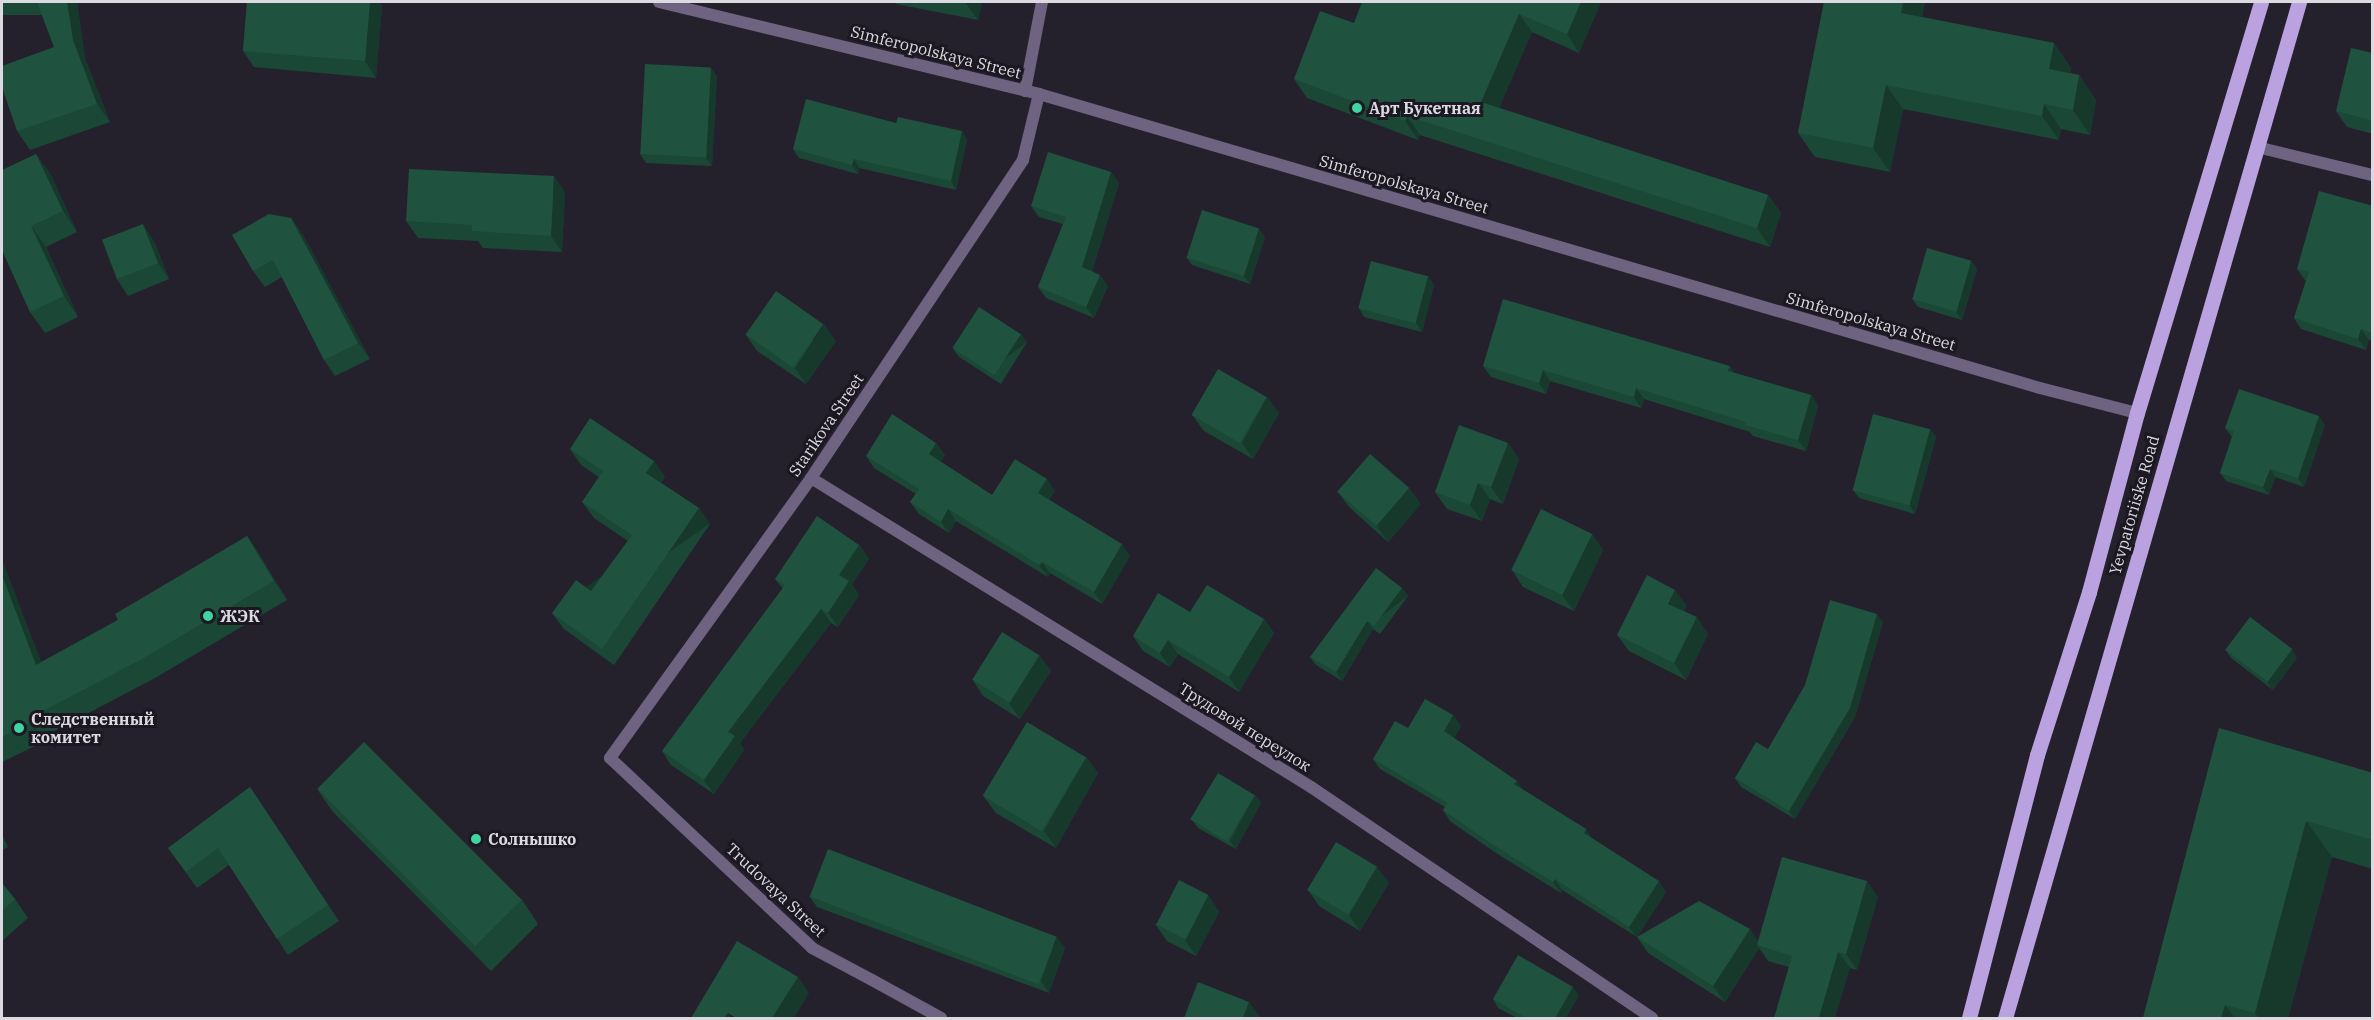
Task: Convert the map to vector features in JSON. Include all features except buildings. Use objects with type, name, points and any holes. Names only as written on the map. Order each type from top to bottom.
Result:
[{"type":"main road","name":"Yevpatoriiske Road","points":[[1969,1018],[2037,755],[2089,592],[2137,413],[2261,2]]},
{"type":"main road","name":"Yevpatoriiske Road","points":[[2005,1018],[2300,2]]},
{"type":"street","name":"Simferopolskaya Street","points":[[659,2],[1039,94],[2137,413]]},
{"type":"street","points":[[1024,91],[1042,2]]},
{"type":"street","name":"Starikova Street","points":[[610,758],[811,478],[1023,160],[1039,94]]},
{"type":"street","points":[[2257,147],[2373,175]]},
{"type":"street","name":"Трудовой переулок","points":[[811,478],[1311,787],[1652,1018]]},
{"type":"street","name":"Trudovaya Street","points":[[610,758],[812,948],[941,1018]]},
{"type":"place","name":"Арт Букетная","points":[[1357,108]]},
{"type":"place","name":"ЖЭК","points":[[208,616]]},
{"type":"place","name":"Следственный комитет","points":[[19,728]]},
{"type":"place","name":"Солнышко","points":[[476,839]]}]
